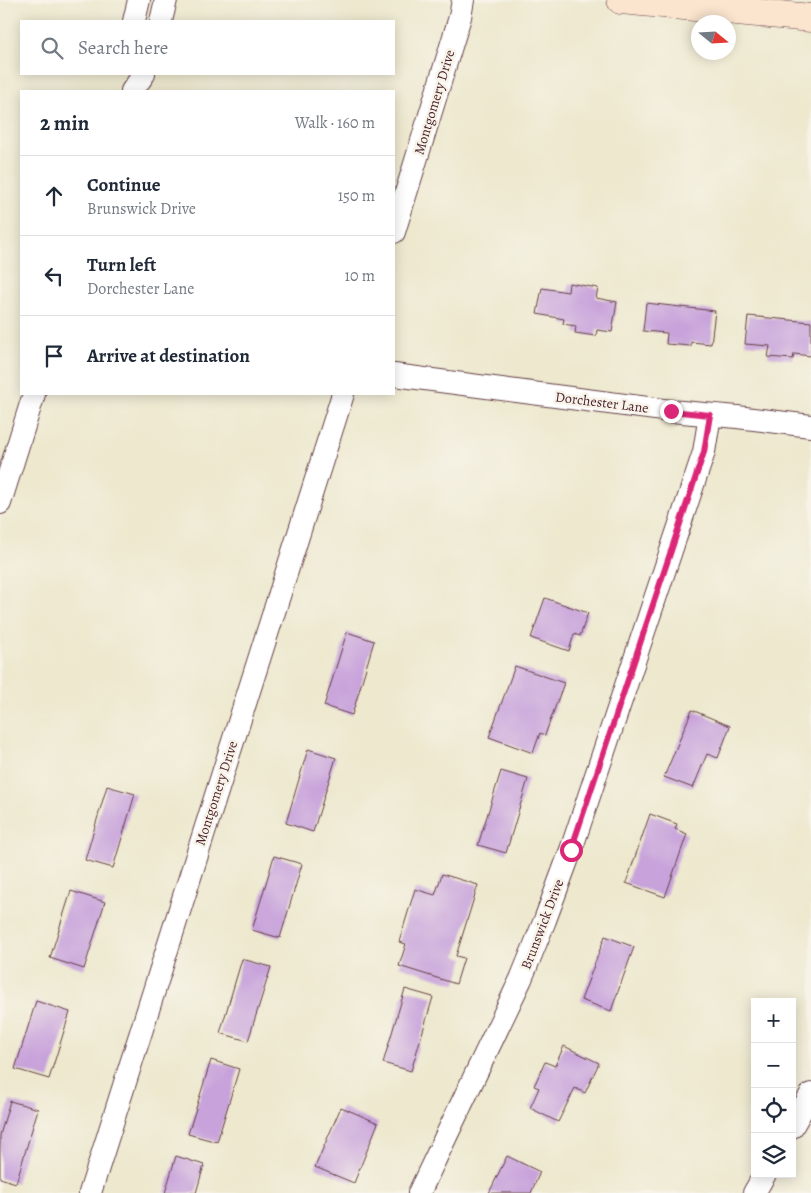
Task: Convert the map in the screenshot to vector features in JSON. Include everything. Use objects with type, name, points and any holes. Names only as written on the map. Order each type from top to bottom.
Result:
[{"type":"street","points":[[134,20],[139,0]]},
{"type":"street","points":[[161,20],[166,0]]},
{"type":"street","name":"Montgomery Drive","points":[[395,229],[460,17],[463,0]]},
{"type":"street","points":[[622,0],[655,1],[811,18]]},
{"type":"street","points":[[124,75],[126,90]]},
{"type":"street","points":[[133,90],[143,75]]},
{"type":"street","name":"Dorchester Lane","points":[[395,375],[671,411],[811,426]]},
{"type":"street","points":[[0,503],[34,395]]},
{"type":"street","name":"Montgomery Drive","points":[[90,1193],[343,395]]},
{"type":"street","name":"Brunswick Drive","points":[[419,1193],[521,979],[545,920],[574,840],[704,452],[710,415]]},
{"type":"street","points":[[796,1120],[811,1094]]},
{"type":"street","points":[[754,1193],[763,1178]]},
{"type":"building","points":[[569,283],[598,288],[596,298],[617,302],[612,332],[597,330],[596,336],[575,333],[576,326],[563,324],[564,319],[537,314],[542,288],[568,292]]},
{"type":"building","points":[[646,303],[715,311],[711,344],[691,342],[691,346],[666,344],[667,333],[643,331]]},
{"type":"building","points":[[748,316],[811,322],[811,356],[794,354],[793,359],[768,357],[770,346],[745,344]]},
{"type":"building","points":[[545,598],[588,613],[580,636],[574,634],[569,651],[531,638]]},
{"type":"building","points":[[347,632],[374,641],[352,715],[324,706]]},
{"type":"building","points":[[515,666],[564,683],[545,735],[540,733],[533,753],[489,737]]},
{"type":"building","points":[[692,710],[730,726],[718,758],[707,754],[693,788],[664,777]]},
{"type":"building","points":[[308,749],[336,758],[313,832],[286,823]]},
{"type":"building","points":[[501,771],[528,779],[506,853],[478,845]]},
{"type":"building","points":[[107,786],[135,794],[113,868],[85,860]]},
{"type":"building","points":[[650,814],[677,824],[675,829],[687,834],[665,897],[626,883]]},
{"type":"building","points":[[274,856],[302,864],[280,938],[252,930]]},
{"type":"building","points":[[442,874],[478,885],[456,956],[464,958],[456,984],[399,966],[406,944],[399,942],[415,889],[435,895]]},
{"type":"building","points":[[71,891],[105,902],[84,969],[50,958]]},
{"type":"building","points":[[605,936],[634,947],[611,1011],[581,1000]]},
{"type":"building","points":[[242,959],[271,967],[248,1041],[220,1033]]},
{"type":"building","points":[[405,989],[433,997],[411,1071],[383,1063]]},
{"type":"building","points":[[36,1001],[70,1012],[49,1079],[15,1069]]},
{"type":"building","points":[[564,1046],[599,1063],[585,1093],[575,1088],[558,1122],[530,1108],[539,1088],[534,1086],[545,1062],[555,1066]]},
{"type":"building","points":[[211,1060],[239,1069],[217,1142],[188,1134]]},
{"type":"building","points":[[10,1101],[38,1109],[16,1183],[0,1178],[0,1135]]},
{"type":"building","points":[[341,1107],[378,1123],[354,1183],[315,1167]]},
{"type":"building","points":[[176,1156],[204,1165],[196,1193],[165,1193]]},
{"type":"building","points":[[507,1156],[540,1172],[531,1193],[489,1193]]},
{"type":"route","points":[[571,850],[704,452],[710,415],[671,411]]}]
